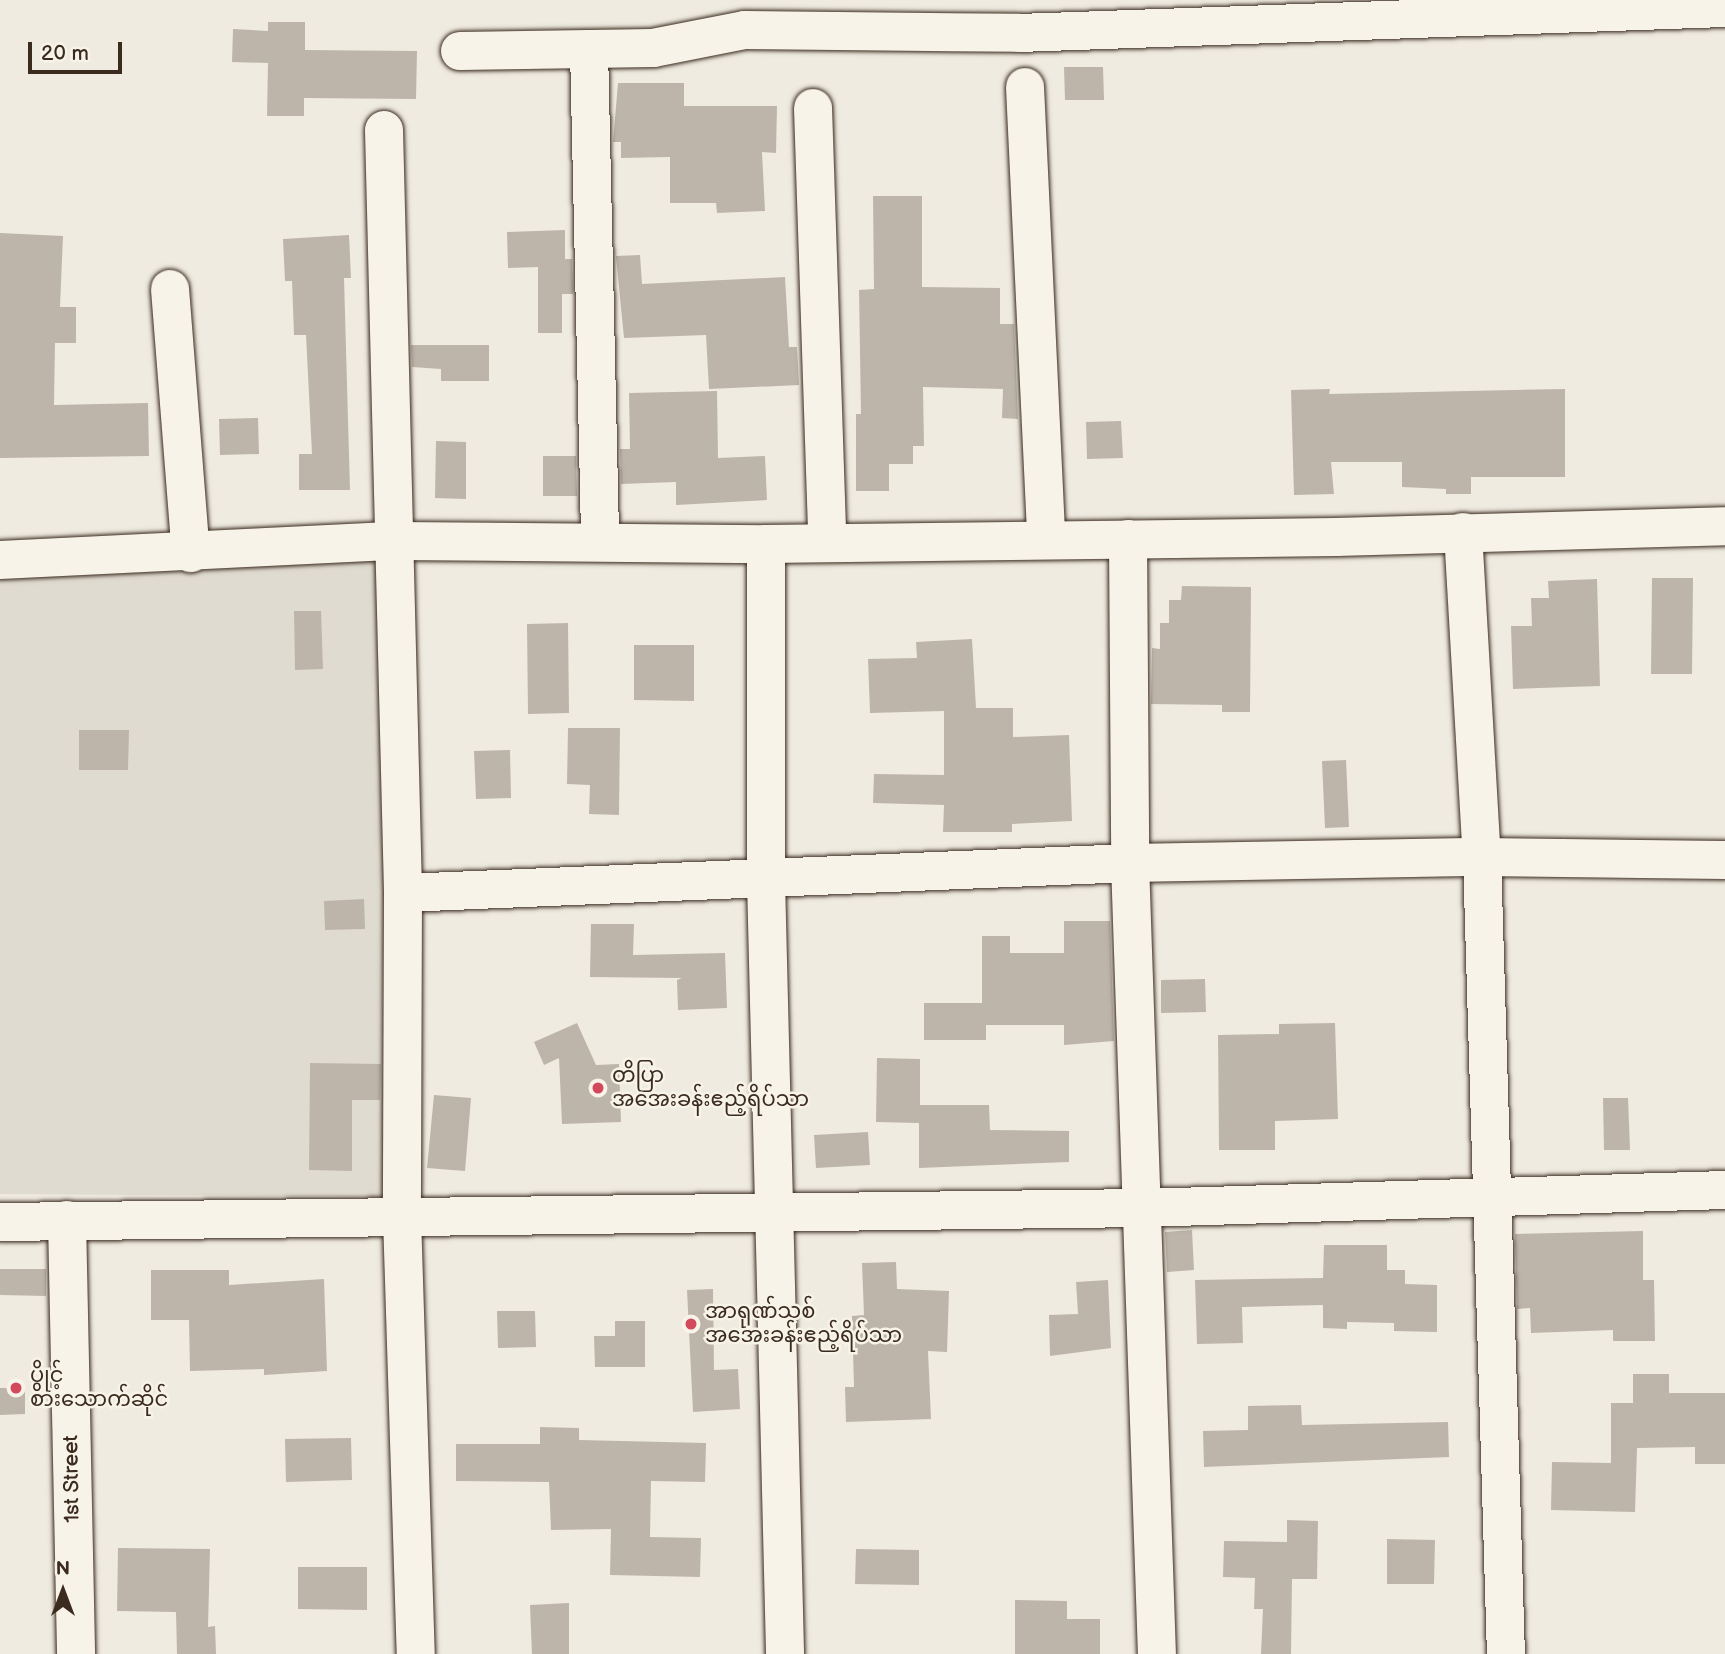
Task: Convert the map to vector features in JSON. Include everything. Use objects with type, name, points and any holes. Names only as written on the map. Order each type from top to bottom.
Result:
[{"type":"street","points":[[460,51],[653,48],[745,30],[1019,33],[1332,11],[1725,8]]},
{"type":"street","points":[[589,49],[600,541]]},
{"type":"street","points":[[1025,87],[1046,539]]},
{"type":"street","points":[[813,108],[827,541]]},
{"type":"street","points":[[384,130],[403,893],[402,1217],[416,1654]]},
{"type":"street","points":[[170,289],[191,553]]},
{"type":"street","points":[[0,560],[191,553],[396,541],[766,544],[1725,526]]},
{"type":"street","points":[[1463,532],[1482,857],[1506,1654]]},
{"type":"street","points":[[1128,539],[1130,863],[1157,1654]]},
{"type":"street","points":[[766,544],[766,880],[785,1654]]},
{"type":"street","points":[[403,893],[1130,863],[1482,857],[1725,860]]},
{"type":"street","points":[[0,1222],[1143,1208],[1494,1194],[1725,1190]]},
{"type":"street","name":"1st Street","points":[[66,1220],[76,1654]]},
{"type":"shaded area","points":[[387,559],[411,1197],[0,1194],[0,562]]},
{"type":"building","points":[[268,22],[305,22],[305,50],[417,51],[416,99],[304,98],[304,116],[267,116],[268,63],[232,62],[233,29],[268,31]]},
{"type":"building","points":[[1064,67],[1103,67],[1104,100],[1065,100]]},
{"type":"building","points":[[618,83],[684,83],[684,106],[777,106],[776,153],[762,152],[765,211],[717,213],[716,203],[670,203],[670,157],[621,158],[621,142],[613,142]]},
{"type":"building","points":[[873,196],[922,196],[922,287],[1000,288],[1000,324],[1014,324],[1018,419],[1002,418],[1003,389],[923,387],[924,446],[913,446],[913,464],[889,464],[889,491],[856,491],[856,414],[861,414],[859,290],[874,289]]},
{"type":"building","points":[[565,230],[565,259],[572,259],[573,294],[562,294],[562,333],[538,333],[538,267],[508,268],[507,232]]},
{"type":"building","points":[[0,233],[63,236],[60,307],[76,307],[76,343],[55,343],[54,405],[148,403],[149,456],[0,458]]},
{"type":"building","points":[[349,235],[351,278],[344,278],[350,490],[299,490],[299,454],[312,454],[306,335],[294,335],[292,281],[285,281],[283,239]]},
{"type":"building","points":[[640,255],[642,284],[785,277],[789,347],[797,347],[799,385],[709,389],[706,335],[624,338],[616,256]]},
{"type":"building","points":[[411,345],[489,345],[489,381],[441,381],[441,369],[412,367]]},
{"type":"building","points":[[1330,389],[1329,394],[1565,389],[1565,477],[1471,477],[1471,494],[1446,494],[1446,489],[1402,487],[1402,462],[1331,462],[1334,494],[1294,495],[1291,390]]},
{"type":"building","points":[[717,391],[718,458],[765,456],[767,500],[676,505],[676,482],[621,484],[620,449],[630,449],[629,393]]},
{"type":"building","points":[[258,418],[259,454],[220,455],[219,419]]},
{"type":"building","points":[[1121,421],[1123,458],[1087,459],[1086,422]]},
{"type":"building","points":[[436,441],[466,442],[466,499],[435,498]]},
{"type":"building","points":[[543,456],[576,456],[577,496],[543,496]]},
{"type":"building","points":[[1652,578],[1693,578],[1692,674],[1651,674]]},
{"type":"building","points":[[1597,579],[1600,686],[1513,689],[1511,626],[1532,626],[1531,598],[1549,598],[1548,581]]},
{"type":"building","points":[[1182,586],[1251,587],[1250,712],[1222,712],[1222,705],[1151,704],[1152,648],[1160,649],[1160,623],[1169,623],[1169,600],[1181,600]]},
{"type":"building","points":[[294,611],[321,611],[323,669],[295,670]]},
{"type":"building","points":[[568,623],[569,713],[528,714],[527,624]]},
{"type":"building","points":[[972,639],[976,708],[1013,708],[1013,737],[1069,735],[1072,821],[1012,824],[1012,832],[943,832],[944,805],[873,803],[874,774],[944,775],[944,711],[870,713],[868,659],[917,658],[916,642]]},
{"type":"building","points":[[634,645],[694,645],[694,701],[634,700]]},
{"type":"building","points":[[568,728],[620,728],[619,815],[589,814],[590,785],[567,784]]},
{"type":"building","points":[[79,730],[129,730],[128,770],[79,770]]},
{"type":"building","points":[[510,750],[511,798],[476,799],[474,751]]},
{"type":"building","points":[[1346,760],[1349,827],[1325,828],[1322,761]]},
{"type":"building","points":[[364,899],[365,929],[325,930],[324,901]]},
{"type":"building","points":[[1064,921],[1110,921],[1114,1041],[1064,1045],[1064,1025],[986,1025],[986,1040],[924,1040],[924,1003],[982,1003],[982,936],[1010,936],[1010,953],[1064,953]]},
{"type":"building","points":[[591,924],[634,924],[633,955],[725,953],[727,1008],[678,1010],[677,980],[682,978],[590,977]]},
{"type":"building","points":[[1205,979],[1206,1012],[1161,1013],[1161,980]]},
{"type":"building","points":[[577,1023],[596,1065],[619,1064],[621,1122],[562,1124],[559,1058],[544,1065],[534,1042]]},
{"type":"building","points":[[1335,1023],[1338,1119],[1275,1121],[1275,1150],[1219,1150],[1218,1035],[1279,1034],[1279,1024]]},
{"type":"building","points":[[877,1058],[920,1059],[920,1105],[989,1105],[990,1130],[1069,1131],[1069,1162],[919,1168],[919,1123],[876,1122]]},
{"type":"building","points":[[310,1063],[381,1064],[380,1100],[352,1100],[352,1171],[309,1170]]},
{"type":"building","points":[[434,1095],[471,1098],[465,1171],[427,1168]]},
{"type":"building","points":[[1603,1098],[1628,1098],[1630,1150],[1604,1150]]},
{"type":"building","points":[[868,1132],[870,1165],[816,1168],[814,1135]]},
{"type":"building","points":[[1192,1230],[1194,1270],[1167,1272],[1165,1232]]},
{"type":"building","points":[[1643,1231],[1643,1280],[1654,1280],[1655,1341],[1613,1341],[1613,1330],[1531,1333],[1530,1308],[1517,1309],[1515,1234]]},
{"type":"building","points":[[1324,1245],[1387,1245],[1387,1270],[1405,1270],[1405,1284],[1437,1285],[1437,1332],[1394,1331],[1394,1323],[1347,1322],[1347,1329],[1323,1328],[1323,1305],[1242,1307],[1243,1343],[1197,1344],[1195,1280],[1323,1278]]},
{"type":"building","points":[[896,1262],[897,1289],[949,1291],[947,1352],[928,1351],[931,1419],[846,1422],[845,1387],[854,1387],[852,1316],[864,1315],[862,1263]]},
{"type":"building","points":[[0,1269],[46,1269],[46,1296],[0,1295]]},
{"type":"building","points":[[151,1270],[229,1270],[229,1285],[324,1279],[327,1371],[264,1375],[264,1369],[190,1371],[189,1320],[151,1320]]},
{"type":"building","points":[[1108,1280],[1111,1348],[1050,1356],[1049,1315],[1078,1314],[1076,1282]]},
{"type":"building","points":[[713,1289],[714,1370],[738,1369],[740,1409],[693,1412],[687,1290]]},
{"type":"building","points":[[497,1311],[535,1311],[536,1347],[498,1348]]},
{"type":"building","points":[[615,1321],[645,1321],[645,1367],[595,1367],[594,1336],[615,1336]]},
{"type":"building","points":[[1633,1374],[1669,1374],[1669,1393],[1725,1393],[1725,1464],[1695,1464],[1695,1447],[1637,1448],[1635,1512],[1551,1510],[1552,1462],[1611,1463],[1611,1403],[1633,1403]]},
{"type":"building","points":[[0,1388],[25,1388],[25,1414],[0,1415]]},
{"type":"building","points":[[1301,1405],[1302,1425],[1448,1422],[1449,1457],[1204,1467],[1203,1431],[1248,1430],[1248,1406]]},
{"type":"building","points":[[540,1427],[579,1428],[579,1440],[706,1443],[705,1482],[651,1481],[650,1537],[701,1538],[700,1577],[610,1575],[611,1529],[551,1530],[549,1482],[456,1481],[456,1444],[540,1444]]},
{"type":"building","points":[[351,1438],[352,1480],[286,1482],[285,1439]]},
{"type":"building","points":[[1287,1520],[1318,1521],[1317,1579],[1292,1579],[1291,1654],[1261,1654],[1263,1609],[1254,1609],[1255,1578],[1223,1577],[1224,1541],[1287,1542]]},
{"type":"building","points":[[1387,1539],[1435,1540],[1434,1584],[1387,1584]]},
{"type":"building","points":[[118,1548],[210,1549],[208,1627],[215,1626],[216,1654],[177,1654],[176,1612],[117,1611]]},
{"type":"building","points":[[856,1549],[919,1550],[919,1585],[855,1584]]},
{"type":"building","points":[[298,1567],[367,1567],[367,1610],[298,1609]]},
{"type":"building","points":[[1015,1600],[1067,1601],[1067,1619],[1100,1619],[1100,1654],[1015,1654]]},
{"type":"building","points":[[569,1603],[569,1654],[532,1654],[530,1605]]},
{"type":"place","name":"တိပြာ အအေးခန်းဧည့်ရိပ်သာ","points":[[598,1088]]},
{"type":"place","name":"အာရုဏ်သစ် အအေးခန်းဧည့်ရိပ်သာ","points":[[691,1324]]},
{"type":"place","name":"ပွိုင့် စားသောက်ဆိုင်","points":[[16,1388]]}]
